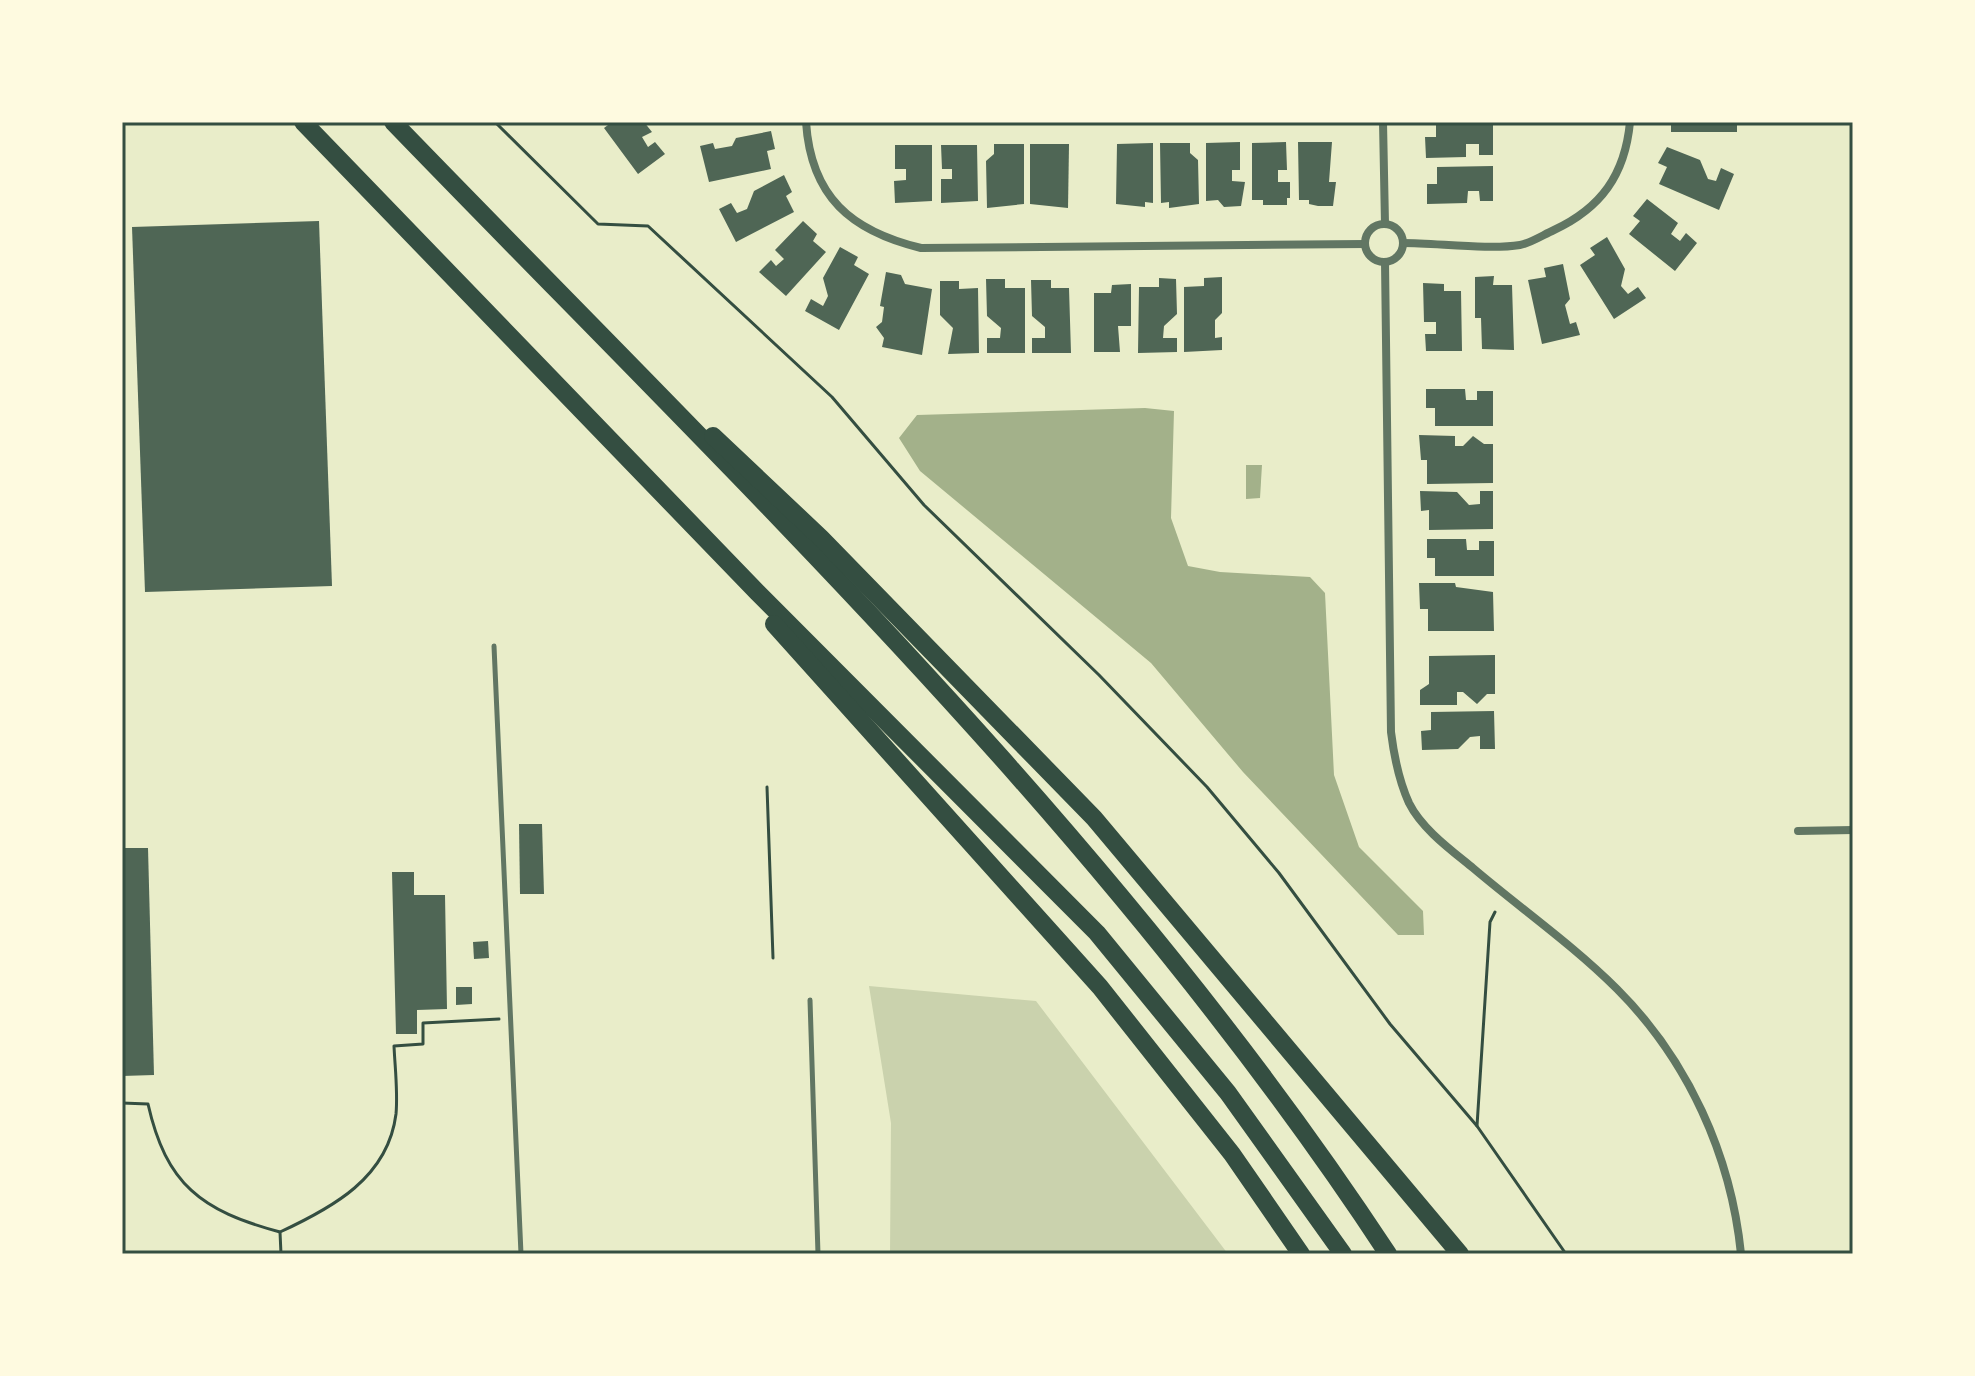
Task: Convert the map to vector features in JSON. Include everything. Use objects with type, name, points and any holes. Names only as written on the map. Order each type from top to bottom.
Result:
[{"type":"highway","points":[[303,122],[685,518],[1029,863],[1120,959],[1228,1093],[1343,1254]]},
{"type":"highway","points":[[393,122],[858,602],[1067,832],[1270,1086],[1388,1254]]},
{"type":"highway","points":[[507,240],[821,538],[1029,748],[1157,889],[1460,1254]]},
{"type":"highway","points":[[685,518],[818,677],[1100,987],[1232,1154],[1301,1254]]},
{"type":"street","points":[[806,122],[813,167],[839,208],[870,232],[921,248],[1365,244]]},
{"type":"street","points":[[1383,122],[1385,224]]},
{"type":"street","points":[[1403,243],[1520,245],[1593,208],[1611,188],[1628,141],[1630,122]]},
{"type":"street","points":[[1385,224],[1397,228],[1403,243],[1398,257],[1385,262],[1370,256],[1365,244],[1373,228],[1385,224]]},
{"type":"street","points":[[1385,262],[1391,732],[1401,780],[1410,805],[1445,844],[1615,987],[1648,1024],[1682,1073],[1718,1148],[1730,1184],[1741,1254]]},
{"type":"street","points":[[1798,831],[1853,830]]},
{"type":"lane","points":[[494,646],[521,1254]]},
{"type":"lane","points":[[810,1000],[818,1254]]},
{"type":"path","points":[[495,122],[598,224],[648,226],[832,397],[924,505],[1099,675],[1207,787],[1279,873],[1390,1024],[1477,1126],[1566,1254]]},
{"type":"path","points":[[767,787],[773,958]]},
{"type":"path","points":[[1477,1126],[1490,922],[1495,912]]},
{"type":"path","points":[[122,1103],[148,1104],[154,1134],[169,1167],[192,1192],[219,1210],[280,1232],[338,1203],[365,1179],[386,1148],[396,1114],[394,1046],[423,1044],[423,1023],[509,1019]]},
{"type":"path","points":[[280,1232],[281,1254]]},
{"type":"shaded area","points":[[1145,408],[1174,411],[1171,518],[1188,566],[1220,572],[1310,577],[1325,593],[1334,775],[1359,847],[1423,911],[1424,935],[1398,935],[1243,772],[1151,663],[920,471],[899,438],[917,415]]},
{"type":"shaded area","points":[[1246,465],[1262,465],[1260,498],[1246,499]]},
{"type":"shaded area","points":[[869,986],[1036,1001],[1228,1254],[890,1254],[891,1123]]},
{"type":"building","points":[[612,122],[644,122],[652,132],[642,137],[648,147],[655,142],[665,154],[638,174],[604,128]]},
{"type":"building","points":[[1436,122],[1493,122],[1493,155],[1479,155],[1479,144],[1466,144],[1466,157],[1426,158],[1425,137],[1436,137]]},
{"type":"building","points":[[1671,122],[1737,122],[1737,132],[1671,132]]},
{"type":"building","points":[[771,131],[775,149],[767,151],[771,169],[709,182],[700,146],[713,143],[715,149],[732,146],[736,138]]},
{"type":"building","points":[[1240,142],[1240,170],[1232,170],[1232,181],[1245,182],[1241,206],[1224,207],[1218,200],[1206,201],[1206,143]]},
{"type":"building","points":[[1286,142],[1287,170],[1278,170],[1278,182],[1290,182],[1287,205],[1263,205],[1263,200],[1252,200],[1252,143]]},
{"type":"building","points":[[1298,142],[1332,142],[1329,182],[1336,182],[1333,206],[1318,206],[1309,204],[1309,200],[1299,200]]},
{"type":"building","points":[[1153,143],[1153,203],[1145,202],[1145,207],[1116,204],[1117,144]]},
{"type":"building","points":[[1160,143],[1190,143],[1190,153],[1198,160],[1199,204],[1169,208],[1169,202],[1161,203]]},
{"type":"building","points":[[994,144],[1024,144],[1024,204],[987,208],[986,161],[994,154]]},
{"type":"building","points":[[1030,144],[1069,144],[1068,208],[1030,204]]},
{"type":"building","points":[[895,145],[932,145],[932,201],[895,203],[894,181],[906,180],[906,169],[895,169]]},
{"type":"building","points":[[941,145],[977,145],[978,201],[941,203],[941,179],[952,179],[952,169],[942,169]]},
{"type":"building","points":[[1667,147],[1700,160],[1708,179],[1716,181],[1721,168],[1734,174],[1719,210],[1659,184],[1667,167],[1658,163]]},
{"type":"building","points":[[1493,166],[1493,201],[1480,201],[1479,191],[1468,191],[1467,203],[1427,204],[1427,184],[1437,184],[1437,167]]},
{"type":"building","points":[[784,175],[792,192],[786,196],[794,212],[736,242],[719,209],[731,203],[737,213],[747,209],[754,191]]},
{"type":"building","points":[[1647,199],[1678,223],[1671,234],[1680,241],[1686,233],[1697,243],[1675,271],[1629,234],[1640,221],[1633,216]]},
{"type":"building","points":[[319,221],[332,586],[145,592],[132,227]]},
{"type":"building","points":[[803,221],[817,234],[813,241],[826,252],[786,296],[759,272],[771,260],[776,266],[784,259],[775,250]]},
{"type":"building","points":[[1607,237],[1625,269],[1621,286],[1628,294],[1638,287],[1646,298],[1614,319],[1580,265],[1595,255],[1590,248]]},
{"type":"building","points":[[840,247],[858,257],[854,265],[869,274],[839,330],[805,311],[811,299],[823,306],[828,296],[823,278]]},
{"type":"building","points":[[1563,264],[1570,299],[1565,305],[1570,324],[1576,322],[1580,335],[1542,344],[1528,280],[1546,277],[1544,268]]},
{"type":"building","points":[[886,272],[901,275],[905,284],[932,289],[922,355],[882,347],[884,338],[876,327],[882,322],[884,307],[880,306]]},
{"type":"building","points":[[1494,276],[1493,285],[1512,285],[1514,350],[1482,349],[1481,318],[1475,318],[1475,277]]},
{"type":"building","points":[[1222,277],[1222,313],[1215,320],[1215,338],[1222,337],[1222,350],[1184,352],[1184,287],[1204,286],[1204,278]]},
{"type":"building","points":[[1159,278],[1176,279],[1177,314],[1164,326],[1163,338],[1177,338],[1177,352],[1138,353],[1139,287],[1159,287]]},
{"type":"building","points":[[986,279],[1005,279],[1005,288],[1025,288],[1025,353],[987,353],[987,338],[1000,338],[1001,328],[987,316]]},
{"type":"building","points":[[1031,280],[1051,280],[1051,288],[1069,288],[1071,353],[1032,353],[1032,338],[1045,338],[1045,327],[1032,316]]},
{"type":"building","points":[[940,281],[959,281],[959,289],[978,288],[979,353],[948,354],[953,328],[940,315]]},
{"type":"building","points":[[1423,283],[1444,284],[1444,291],[1461,291],[1462,351],[1426,351],[1425,334],[1436,334],[1436,322],[1424,322]]},
{"type":"building","points":[[1131,284],[1131,326],[1118,326],[1120,352],[1094,352],[1094,293],[1111,293],[1112,285]]},
{"type":"building","points":[[1426,389],[1465,389],[1466,400],[1477,400],[1477,391],[1493,391],[1493,426],[1435,426],[1435,408],[1426,408]]},
{"type":"building","points":[[1419,435],[1455,436],[1455,446],[1463,446],[1473,436],[1484,444],[1493,444],[1493,483],[1427,484],[1427,460],[1421,460]]},
{"type":"building","points":[[1420,491],[1457,492],[1469,505],[1480,504],[1480,491],[1493,491],[1493,529],[1429,530],[1429,510],[1421,511]]},
{"type":"building","points":[[1427,539],[1466,539],[1467,550],[1479,550],[1479,541],[1494,541],[1494,576],[1435,576],[1435,558],[1427,558]]},
{"type":"building","points":[[1419,583],[1455,583],[1456,587],[1493,592],[1494,631],[1428,631],[1428,609],[1420,609]]},
{"type":"building","points":[[1495,655],[1495,694],[1487,694],[1477,704],[1463,692],[1457,692],[1457,705],[1420,705],[1420,690],[1429,684],[1429,656]]},
{"type":"building","points":[[1494,711],[1495,749],[1480,749],[1480,736],[1470,737],[1458,749],[1422,750],[1421,731],[1431,730],[1431,712]]},
{"type":"building","points":[[519,824],[542,824],[544,894],[520,894]]},
{"type":"building","points":[[122,848],[148,848],[154,1075],[122,1076]]},
{"type":"building","points":[[392,872],[414,872],[414,895],[445,895],[447,1009],[417,1010],[417,1034],[396,1034]]},
{"type":"building","points":[[488,941],[489,958],[474,959],[473,942]]},
{"type":"building","points":[[456,987],[472,987],[472,1004],[456,1005]]}]
